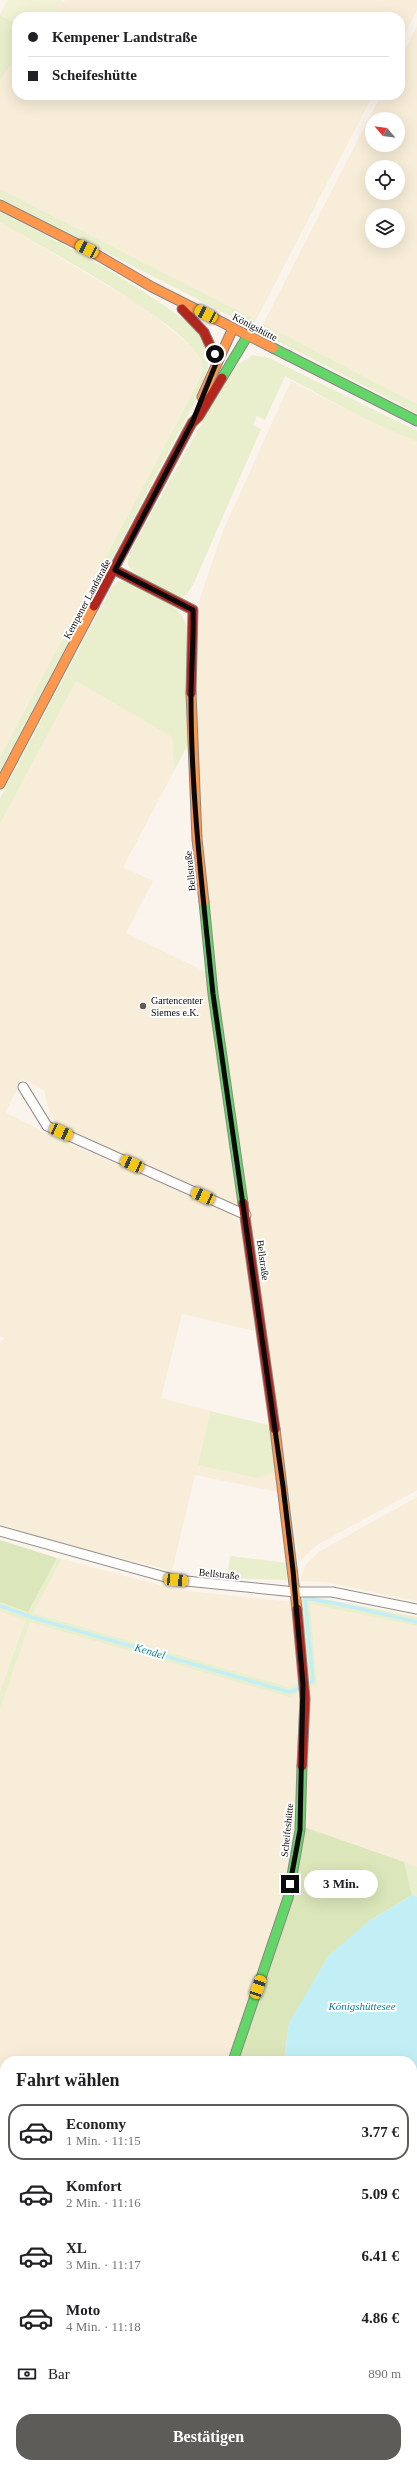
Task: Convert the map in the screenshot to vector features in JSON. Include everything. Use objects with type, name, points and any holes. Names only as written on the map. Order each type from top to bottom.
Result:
[{"type":"street","name":"Königshütte","points":[[0,204],[87,249],[152,287],[417,421]]},
{"type":"street","points":[[152,287],[196,319],[211,340],[217,361]]},
{"type":"street","name":"Kempener Landstraße","points":[[0,784],[192,423],[217,361],[233,328]]},
{"type":"street","name":"Kempener Landstraße","points":[[192,423],[199,416],[248,335]]},
{"type":"street","name":"Bellstraße","points":[[115,570],[193,610],[191,698],[197,838],[213,994],[246,1215],[295,1592]]},
{"type":"street","points":[[23,1087],[47,1126],[246,1215]]},
{"type":"street","name":"Bellstraße","points":[[0,1531],[176,1580],[295,1592],[332,1592],[417,1609]]},
{"type":"street","name":"Scheifeshütte","points":[[235,2056],[288,1898],[300,1830],[305,1699],[295,1592]]},
{"type":"shaded area","points":[[65,0],[417,0],[417,10],[405,33],[405,12],[55,12]]},
{"type":"shaded area","points":[[417,26],[417,404],[263,324],[365,126],[365,152],[405,152],[405,112],[372,112],[378,100],[405,100],[405,49]]},
{"type":"shaded area","points":[[12,64],[12,100],[370,100],[256,320],[0,189],[0,79]]},
{"type":"shaded area","points":[[0,222],[143,307],[190,345],[197,352],[202,363],[200,375],[190,398],[0,757]]},
{"type":"shaded area","points":[[291,381],[359,416],[417,442],[417,1490],[317,1545],[299,1562],[217,994],[201,838],[195,696],[200,598],[223,531]]},
{"type":"shaded area","points":[[76,681],[172,737],[174,771],[123,867],[153,881],[126,933],[208,973],[241,1200],[234,1204],[61,1128],[50,1116],[44,1090],[23,1079],[5,1112],[56,1138],[229,1213],[237,1220],[242,1230],[255,1331],[182,1314],[161,1398],[210,1411],[198,1465],[275,1472],[278,1492],[195,1475],[172,1571],[61,1543],[0,1524],[0,1342],[5,1338],[0,1336],[0,824]]},
{"type":"shaded area","points":[[417,1497],[417,1601],[324,1582],[300,1581],[306,1564],[320,1551]]},
{"type":"shaded area","points":[[62,1559],[178,1590],[293,1602],[301,1682],[289,1687],[33,1613]]},
{"type":"shaded area","points":[[310,1604],[417,1626],[417,1867],[304,1827],[308,1688],[317,1683]]},
{"type":"shaded area","points":[[0,1611],[25,1620],[0,1692]]},
{"type":"shaded area","points":[[30,1621],[290,1696],[301,1691],[296,1833],[285,1896],[231,2056],[0,2056],[0,1709]]},
{"type":"green space","points":[[8,0],[60,0],[63,2],[55,12],[12,12],[12,21],[0,15]]},
{"type":"green space","points":[[0,15],[12,21],[12,64],[0,79]]},
{"type":"green space","points":[[0,189],[256,320],[250,326],[0,198]]},
{"type":"green space","points":[[0,212],[102,266],[175,313],[198,331],[204,340],[207,348],[208,364],[197,398],[0,771],[0,757],[190,398],[200,377],[202,364],[194,349],[174,330],[112,288],[0,222]]},
{"type":"green space","points":[[263,324],[417,404],[417,413],[268,336]]},
{"type":"green space","points":[[253,355],[269,358],[417,431],[417,442],[359,416],[285,376],[265,420],[257,416],[253,425],[261,429],[194,583],[186,595],[180,598],[134,573],[128,565],[129,554],[215,399],[238,364]]},
{"type":"green space","points":[[119,581],[141,588],[165,601],[181,615],[189,632],[190,741],[174,771],[172,737],[76,681],[0,824],[0,798],[112,587]]},
{"type":"green space","points":[[210,1411],[269,1425],[275,1472],[257,1478],[198,1465]]},
{"type":"green space","points":[[0,1540],[57,1558],[28,1612],[0,1602]]},
{"type":"green space","points":[[230,1556],[288,1563],[287,1580],[227,1578]]},
{"type":"green space","points":[[57,1558],[62,1559],[33,1613],[289,1687],[301,1682],[301,1691],[290,1697],[30,1622],[0,1709],[0,1692],[25,1621],[0,1611],[0,1602],[28,1611]]},
{"type":"green space","points":[[304,1595],[417,1617],[417,1626],[310,1604],[317,1684],[308,1688],[300,1603]]},
{"type":"green space","points":[[304,1827],[404,1862],[412,1895],[369,1921],[289,2023],[285,2056],[238,2056]]},
{"type":"green space","points":[[404,1862],[417,1867],[417,1897],[412,1895]]},
{"type":"water","name":"Königshüttesee","points":[[412,1895],[417,1897],[417,2056],[285,2056],[289,2023],[328,1956],[369,1921]]},
{"type":"waterway","name":"Kendel","points":[[309,1683],[313,1681],[305,1598],[344,1605],[417,1622]]},
{"type":"waterway","name":"Kendel","points":[[0,1606],[34,1618],[289,1692],[300,1688]]},
{"type":"traffic: fast","points":[[222,378],[248,335]]},
{"type":"traffic: fast","points":[[273,348],[417,421]]},
{"type":"traffic: fast","points":[[204,902],[213,994],[243,1203]]},
{"type":"traffic: fast","points":[[235,2056],[288,1898],[300,1830],[302,1766]]},
{"type":"traffic: slow","points":[[0,205],[87,249],[152,287],[273,348]]},
{"type":"traffic: slow","points":[[202,397],[233,328]]},
{"type":"traffic: slow","points":[[0,784],[94,606]]},
{"type":"traffic: slow","points":[[191,693],[197,839],[204,902]]},
{"type":"traffic: slow","points":[[275,1429],[297,1609]]},
{"type":"traffic: jam","points":[[182,309],[204,332],[217,361]]},
{"type":"traffic: jam","points":[[94,606],[192,423],[199,416],[222,378]]},
{"type":"traffic: jam","points":[[115,570],[193,610],[191,693]]},
{"type":"traffic: jam","points":[[243,1203],[275,1429]]},
{"type":"traffic: jam","points":[[297,1609],[305,1699],[302,1766]]},
{"type":"place","name":"Gartencenter Siemes e.K.","points":[[143,1006]]},
{"type":"route","points":[[215,354],[217,361],[193,417],[192,423],[115,570],[193,610],[194,641],[191,698],[197,838],[213,994],[248,1230],[283,1486],[293,1570],[305,1699],[300,1830],[290,1884]]}]
